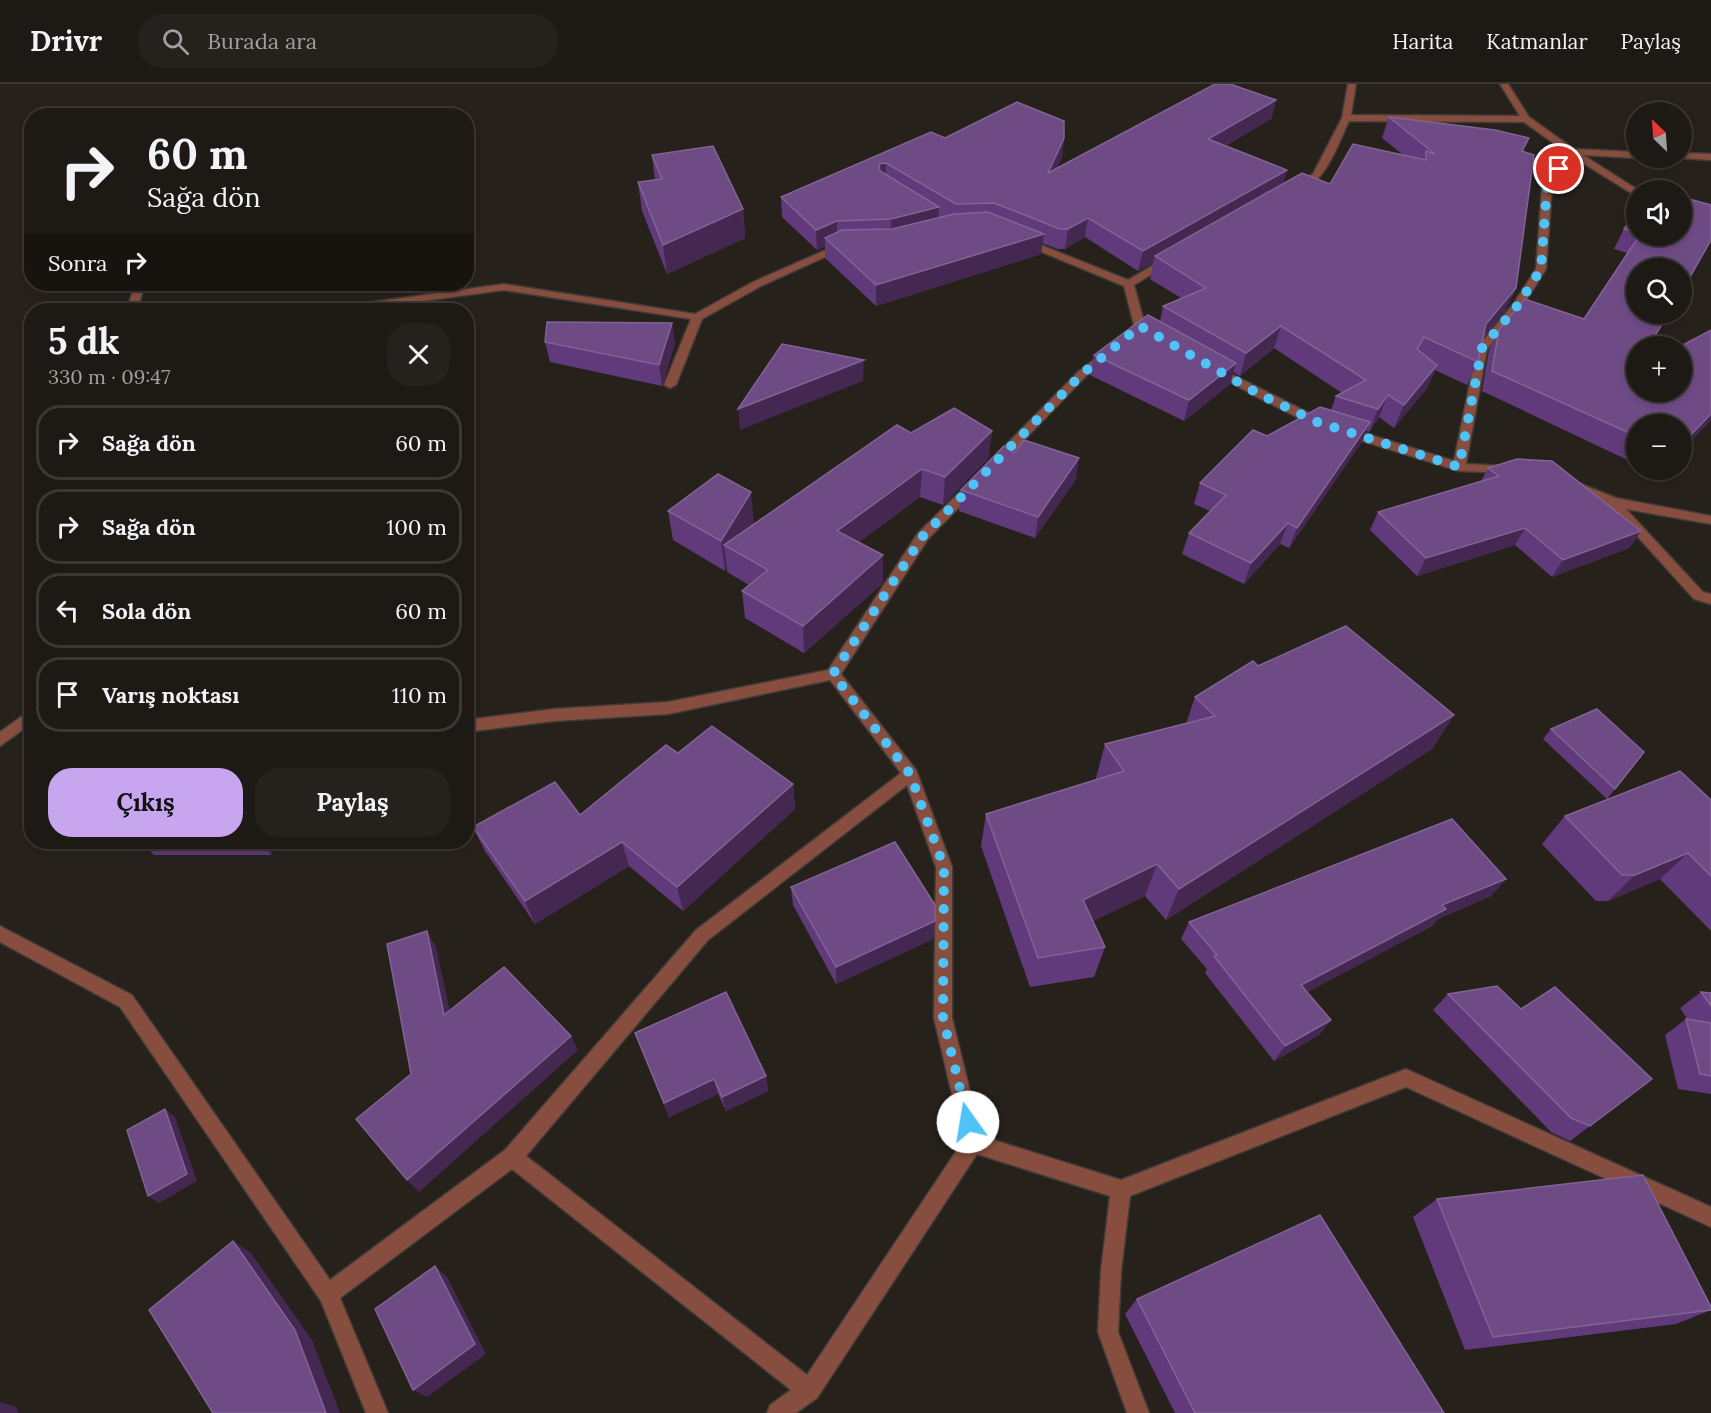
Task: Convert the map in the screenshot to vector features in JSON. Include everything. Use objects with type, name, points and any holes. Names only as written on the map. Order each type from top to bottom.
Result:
[{"type":"street","points":[[1286,194],[1317,176],[1346,118],[1352,84]]},
{"type":"street","points":[[1504,84],[1526,119],[1626,187]]},
{"type":"street","points":[[1346,118],[1526,119]]},
{"type":"street","points":[[1572,152],[1626,155]]},
{"type":"street","points":[[1459,467],[1482,348],[1518,305],[1541,269],[1547,186],[1572,152]]},
{"type":"street","points":[[1692,156],[1711,157]]},
{"type":"street","points":[[474,725],[554,715],[668,708],[833,674],[923,536],[1082,374],[1145,329],[1128,284],[1010,236]]},
{"type":"street","points":[[388,303],[504,287],[697,317],[758,284],[840,245],[860,245]]},
{"type":"street","points":[[1128,284],[1179,255]]},
{"type":"street","points":[[670,385],[697,317]]},
{"type":"street","points":[[1200,360],[1259,394],[1317,422],[1459,467],[1525,471]]},
{"type":"street","points":[[1569,483],[1613,502],[1711,520]]},
{"type":"street","points":[[1613,502],[1699,596],[1711,599]]},
{"type":"street","points":[[778,1413],[809,1390],[973,1143],[943,1018],[944,867],[910,774],[833,674]]},
{"type":"street","points":[[0,740],[24,720]]},
{"type":"street","points":[[328,1294],[512,1157],[702,935],[910,774]]},
{"type":"street","points":[[0,933],[126,1001],[328,1294],[377,1413]]},
{"type":"street","points":[[973,1143],[1121,1190],[1406,1078],[1711,1217]]},
{"type":"street","points":[[512,1157],[809,1390]]},
{"type":"street","points":[[1121,1190],[1111,1272],[1108,1332],[1138,1413]]},
{"type":"building","points":[[1215,84],[1230,84],[1276,100],[1208,139],[1287,170],[1143,251],[1088,218],[1068,229],[1060,229],[994,203],[956,204],[886,163],[879,164],[880,171],[939,207],[891,219],[837,221],[816,230],[781,197],[931,132],[945,138],[1017,102],[1064,121],[1064,138],[1048,173]]},
{"type":"building","points":[[1389,117],[1495,130],[1529,138],[1522,151],[1534,155],[1516,288],[1486,324],[1478,362],[1424,337],[1417,349],[1437,365],[1404,405],[1388,395],[1378,409],[1336,396],[1366,380],[1281,326],[1246,353],[1163,306],[1206,288],[1155,256],[1302,173],[1330,184],[1353,144],[1426,160],[1426,151],[1435,154]]},
{"type":"building","points":[[713,146],[743,209],[663,245],[638,182],[662,179],[652,155]]},
{"type":"building","points":[[1692,200],[1711,205],[1711,240],[1692,273],[1692,258],[1626,258],[1626,324],[1662,324],[1655,336],[1626,336],[1626,402],[1692,402],[1692,340],[1711,330],[1711,414],[1692,434],[1692,414],[1626,414],[1626,431],[1492,371],[1499,329],[1525,299],[1584,319],[1632,246],[1692,246]]},
{"type":"building","points":[[988,212],[1044,234],[876,285],[825,238],[842,230],[892,229],[954,214]]},
{"type":"building","points":[[1148,315],[1236,363],[1189,400],[1094,355]]},
{"type":"building","points":[[547,322],[672,323],[659,365],[545,342]]},
{"type":"building","points":[[782,344],[864,360],[738,409]]},
{"type":"building","points":[[1320,407],[1370,422],[1297,528],[1288,523],[1251,563],[1189,533],[1226,495],[1200,483],[1253,430],[1267,436]]},
{"type":"building","points":[[954,408],[992,431],[945,477],[922,469],[837,531],[883,555],[803,626],[742,591],[768,570],[724,545],[897,425],[911,433]]},
{"type":"building","points":[[1024,440],[1079,458],[1038,517],[961,490],[1004,446],[1014,453]]},
{"type":"building","points":[[1517,459],[1552,461],[1641,531],[1563,560],[1525,528],[1426,558],[1378,512],[1499,476],[1488,468]]},
{"type":"building","points":[[718,474],[751,492],[721,541],[668,511]]},
{"type":"building","points":[[1346,626],[1454,715],[1179,889],[1157,864],[1083,900],[1105,947],[1038,958],[986,814],[1124,771],[1105,744],[1215,716],[1195,697],[1253,661],[1258,666]]},
{"type":"building","points":[[1597,709],[1644,752],[1615,789],[1551,729]]},
{"type":"building","points":[[712,726],[793,784],[677,887],[622,842],[525,901],[474,828],[555,782],[580,815],[666,745],[678,753]]},
{"type":"building","points":[[1680,771],[1711,800],[1711,876],[1688,853],[1635,875],[1622,875],[1565,816]]},
{"type":"building","points":[[1452,819],[1506,879],[1442,905],[1446,909],[1301,985],[1331,1020],[1285,1046],[1214,956],[1217,955],[1189,922]]},
{"type":"building","points":[[895,842],[935,905],[935,921],[836,967],[791,887]]},
{"type":"building","points":[[427,931],[444,1015],[504,967],[571,1036],[407,1180],[356,1119],[411,1074],[387,944]]},
{"type":"building","points":[[1497,986],[1521,1009],[1555,987],[1652,1079],[1590,1126],[1571,1118],[1448,994]]},
{"type":"building","points":[[726,992],[766,1076],[722,1097],[714,1079],[664,1103],[635,1033]]},
{"type":"building","points":[[1701,992],[1711,993],[1711,1006]]},
{"type":"building","points":[[1686,1019],[1711,1023],[1711,1076],[1700,1074]]},
{"type":"building","points":[[165,1109],[187,1174],[148,1196],[127,1130]]},
{"type":"building","points":[[1643,1175],[1711,1310],[1493,1337],[1437,1199]]},
{"type":"building","points":[[1320,1215],[1444,1413],[1195,1413],[1137,1299]]},
{"type":"building","points":[[233,1241],[295,1330],[326,1413],[213,1413],[149,1310]]},
{"type":"building","points":[[435,1266],[475,1344],[413,1390],[375,1309]]},
{"type":"route","points":[[968,1122],[943,1018],[944,867],[910,774],[833,674],[923,536],[1082,374],[1140,326],[1259,394],[1317,422],[1459,467],[1482,348],[1518,305],[1541,269],[1547,186],[1559,169]]}]
